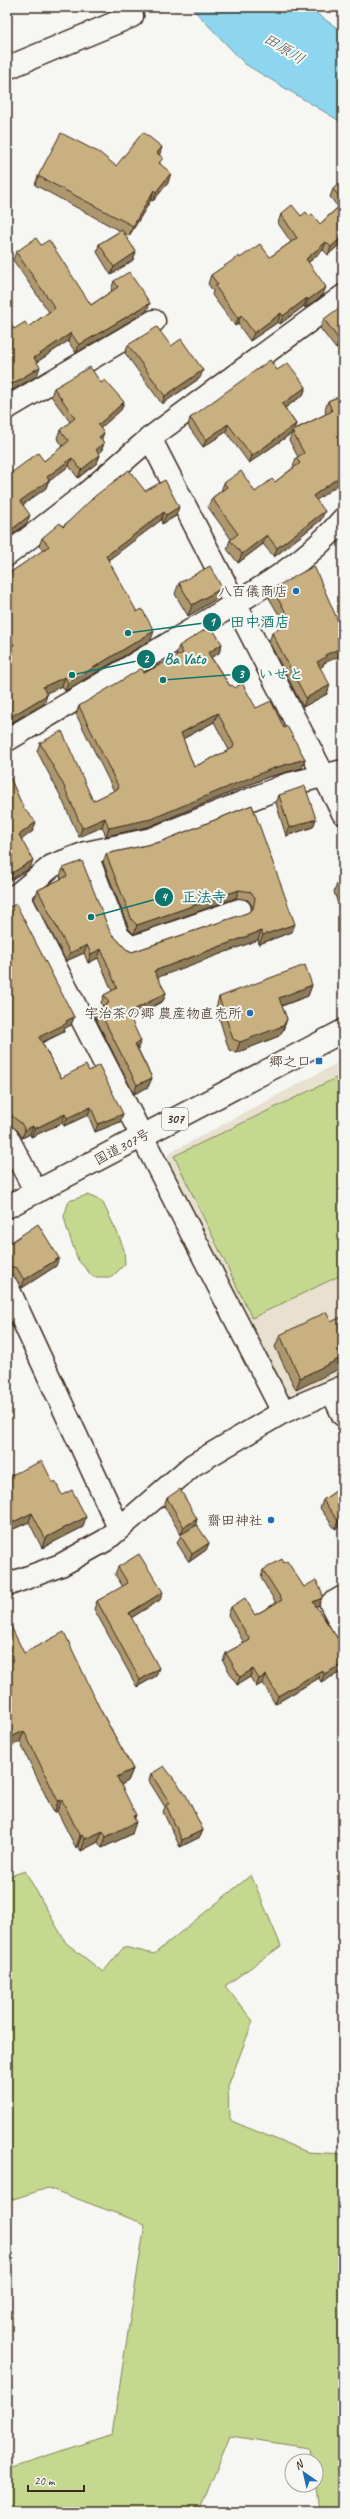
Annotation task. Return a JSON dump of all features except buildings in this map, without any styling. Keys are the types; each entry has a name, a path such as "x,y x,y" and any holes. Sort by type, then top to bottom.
{"main road":[{"path":"7,68 132,16"},
{"path":"7,555 88,492 150,438 343,296"},
{"path":"7,408 154,321"},
{"path":"150,438 322,775 343,813"},
{"path":"7,740 235,604 298,562 329,536 343,519"},
{"path":"283,1412 142,1136 13,897 52,866 86,853 152,839 286,785 343,771"},
{"path":"86,853 118,936 131,948 240,910"},
{"name":"国道307号","path":"7,1207 343,1031"},
{"path":"7,1137 36,1192"},
{"path":"7,1286 119,1528"},
{"path":"7,1585 61,1565 106,1540 193,1466 283,1412 337,1389 343,1416"},
{"path":"343,1597 331,1604 343,1626"}],"shaded area":[{"path":"343,1060 343,1379 285,1399 167,1161 168,1154"}],"green space":[{"path":"336,1078 343,1093 343,1274 252,1318 174,1156"},
{"path":"87,1195 102,1201 124,1250 125,1264 112,1277 93,1277 78,1260 67,1229 64,1216 69,1201"},
{"path":"25,1871 66,1943 103,1972 124,1947 154,1954 251,1875 281,1946 225,1986 253,2021 228,2086 229,2120 307,2152 343,2154 343,2512 319,2512 317,2493 324,2493 324,2453 310,2453 309,2448 230,2436 199,2512 7,2512 7,2469 112,2434 145,2224 48,2188 7,2201 7,1877"}],"water":[{"name":"田原川","path":"191,7 307,7 343,32 343,123 245,64"}],"place":[{"name":"八百儀商店","path":"296,591"},
{"name":"田中酒店","path":"128,633"},
{"name":"Ba Vato","path":"72,675"},
{"name":"いせと","path":"163,680"},
{"name":"正法寺","path":"91,917"},
{"name":"宇治茶の郷 農産物直売所","path":"250,1013"},
{"name":"郷之口","path":"319,1061"},
{"name":"齋田神社","path":"271,1520"}]}
